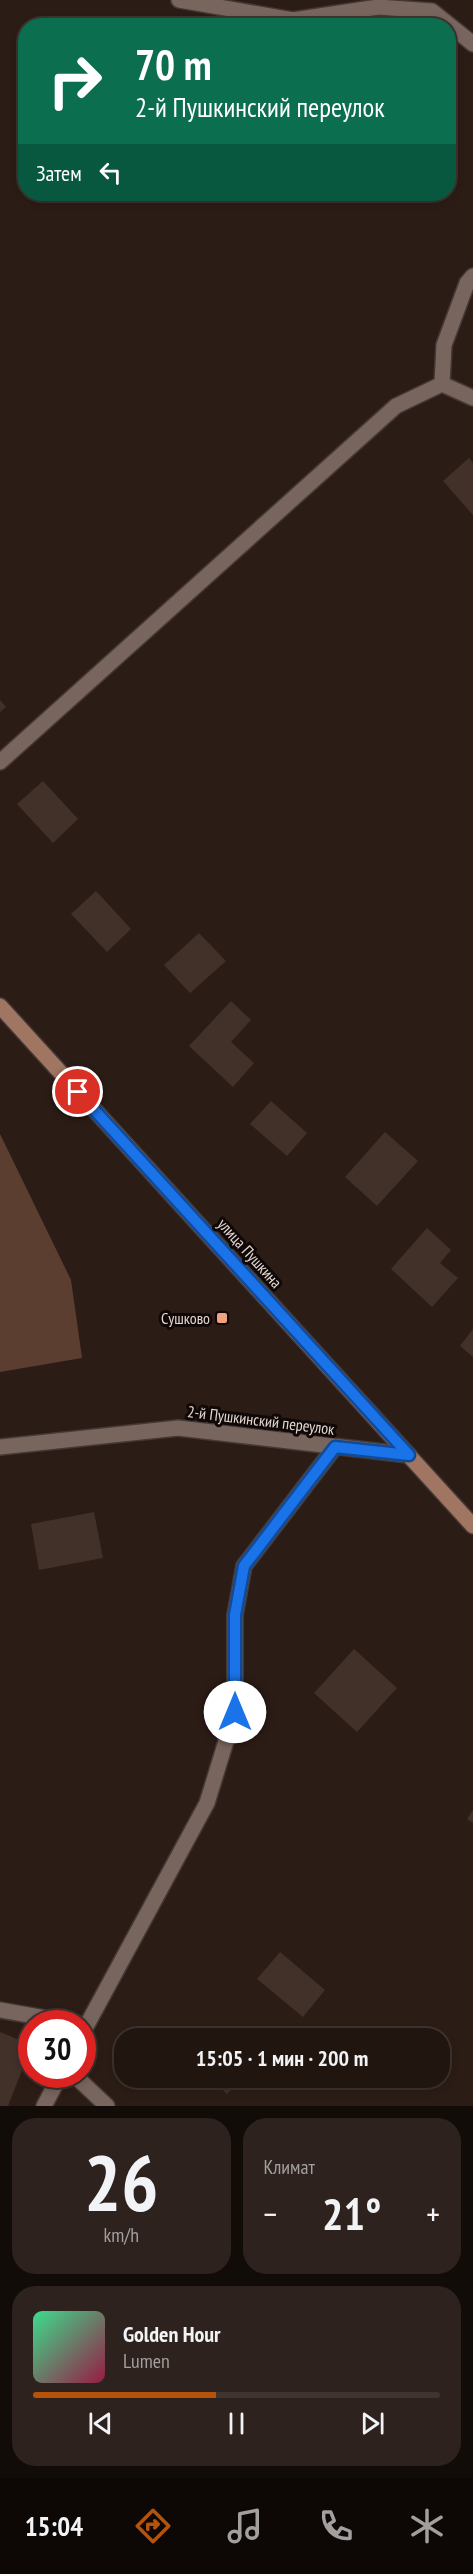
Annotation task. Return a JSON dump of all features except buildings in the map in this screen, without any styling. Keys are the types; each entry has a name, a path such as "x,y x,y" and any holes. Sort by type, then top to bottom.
{"main road":[{"name":"улица Пушкина","path":"0,1006 473,1526"}],"street":[{"path":"179,0 282,18"},
{"path":"306,18 378,7 432,11 441,18"},
{"path":"456,30 473,44"},
{"path":"442,384 444,345 467,284 473,276"},
{"path":"0,762 396,406 442,384 473,398"},
{"name":"2-й Пушкинский переулок","path":"0,1447 178,1428 409,1455"},
{"path":"92,2010 207,1803 235,1712 235,1615 244,1566 335,1447"},
{"path":"0,2010 18,2013"},
{"path":"44,2106 54,2088"},
{"path":"88,2088 107,2106"}],"shaded area":[{"path":"0,1134 71,1280 82,1358 0,1372"}],"place":[{"name":"Сушково","path":"222,1318"}],"route":[{"path":"78,1092 409,1455 335,1447 244,1566 235,1615 235,1712"}]}
